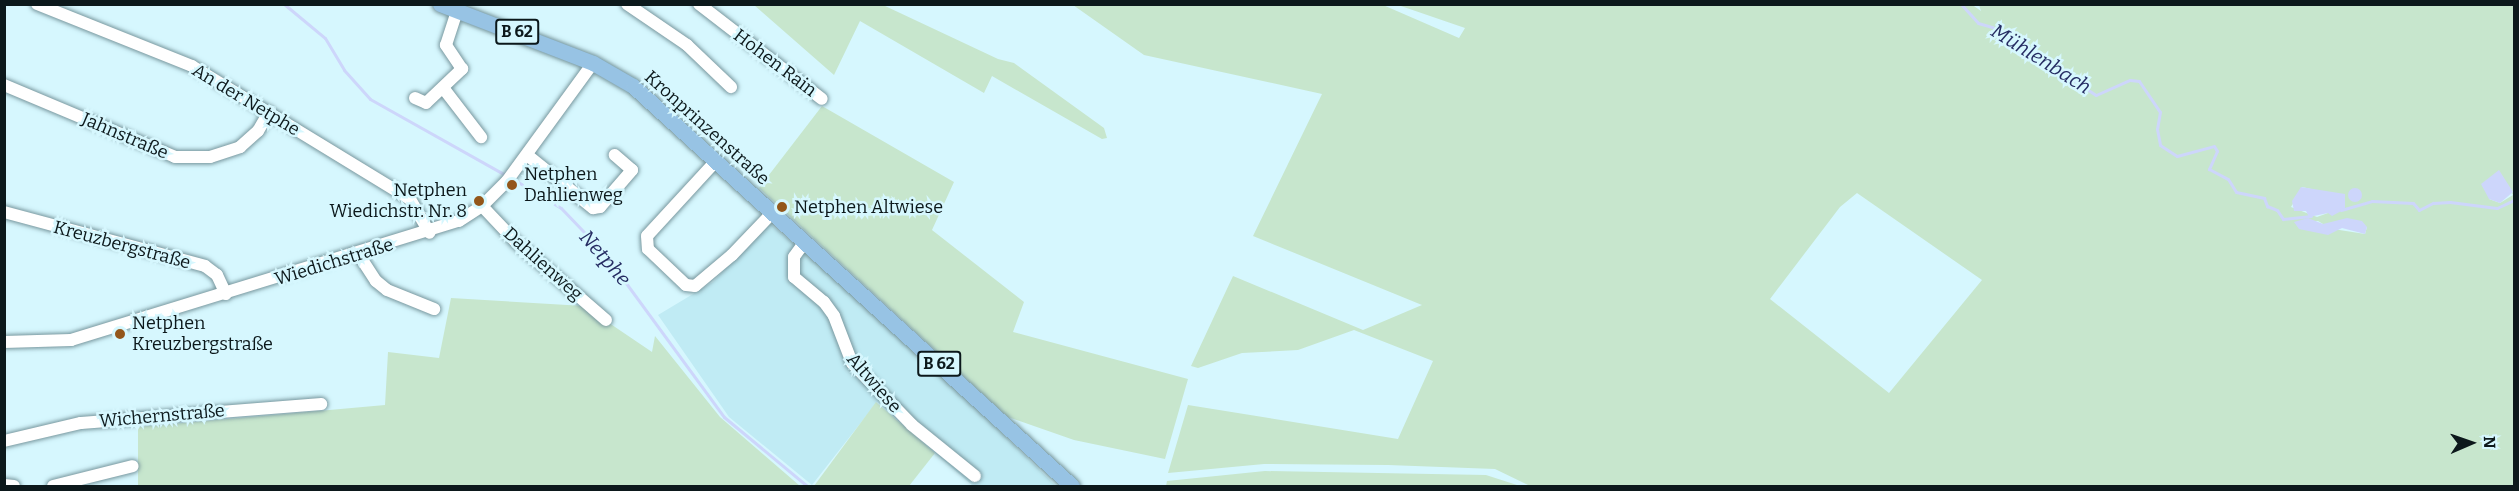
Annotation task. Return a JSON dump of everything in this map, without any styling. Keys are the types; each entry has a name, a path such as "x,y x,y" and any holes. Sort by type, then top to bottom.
{"main road":[{"name":"Kronprinzenstraße","path":"440,4 593,63 633,86 773,212 804,243"},
{"name":"B 62","path":"804,243 1072,486"}],"street":[{"name":"An der Netphe","path":"37,4 192,66 410,199 430,233"},
{"path":"627,4 687,45 731,87"},
{"name":"Hohen Rain","path":"699,4 822,99"},
{"path":"415,98 426,103 444,89 462,69 446,45 457,11"},
{"name":"Wiedichstraße","path":"4,342 71,340 430,233 482,206 507,181 593,63"},
{"name":"Jahnstraße","path":"4,85 175,157 210,157 240,147 258,131 269,112"},
{"path":"444,89 481,137"},
{"path":"527,155 593,208 600,207 632,170 615,155"},
{"path":"715,162 647,236 648,249 686,285 695,286 773,212"},
{"name":"Dahlienweg","path":"482,206 516,242 606,320"},
{"name":"Kreuzbergstraße","path":"4,212 205,266 218,275 226,294"},
{"name":"Altwiese","path":"804,243 794,257 794,278 824,302 834,316 852,363 912,425 975,476"},
{"path":"359,255 376,281 387,290 434,309"},
{"name":"Wichernstraße","path":"4,441 81,423 321,404"},
{"path":"53,486 133,466"},
{"path":"4,485 14,486"}],"shaded area":[{"path":"2499,170 2513,192 2500,203 2489,199 2481,184"},
{"path":"2301,187 2345,194 2345,209 2332,216 2328,213 2309,217 2306,211 2294,211 2292,201"},
{"path":"2352,188 2358,188 2362,195 2358,202 2352,202 2348,198 2348,192"},
{"path":"2308,218 2323,224 2347,218 2362,221 2367,227 2365,234 2342,228 2328,235 2299,229 2294,222"},
{"path":"769,223 904,338 1056,486 973,486 877,402 812,485 729,417 658,315 713,282"}],"green space":[{"path":"1971,4 1981,11 1979,5 2514,5 2514,486 1530,486 1495,469 1388,465 1264,464 1168,473 1188,405 1398,439 1433,361 1354,330 1298,350 1242,353 1198,368 1191,366 1233,276 1363,330 1422,305 1253,236 1322,94 1144,55 1073,5 1383,5 1459,38 1465,28 1398,5","holes":["2506,186 2513,195 2500,203 2489,199","2302,187 2311,189 2328,213 2317,217 2291,207","1857,193 1982,280 1889,393 1770,299 1840,207","2318,221 2323,224 2367,227 2365,234 2295,223"]},
{"path":"754,5 883,5 998,59 1014,63 1104,128 1107,138 1102,139 992,76 984,93 860,21 834,75"},
{"path":"822,106 954,182 932,230 1024,302 1013,332 1188,379 1165,459 1074,440 1008,417 759,188"},
{"path":"451,298 584,306 652,352 655,336 720,417 800,486 138,486 138,427 385,405 388,352 439,358"},
{"path":"876,402 935,453 909,486 814,486"},
{"path":"1265,471 1486,475 1520,486 1166,486 1167,481"}],"waterway":[{"name":"Netphe","path":"284,4 325,38 344,70 370,99 507,176"},
{"name":"Mühlenbach","path":"1961,4 1978,23 1992,27 2096,95 2130,80 2139,81 2160,112 2157,129 2160,145 2177,156 2214,146 2217,151 2209,169 2228,179 2236,192 2264,198 2267,206 2277,210 2283,219 2311,216"},
{"name":"Netphe","path":"513,179 561,208 604,253 724,417 807,486"},
{"name":"Mühlenbach","path":"2341,210 2372,201 2413,203 2419,210 2433,203 2450,202 2497,208 2514,200"}],"place":[{"name":"Netphen Dahlienweg","path":"512,185"},
{"name":"Netphen Wiedichstr. Nr. 8","path":"479,201"},
{"name":"Netphen Altwiese","path":"782,207"},
{"name":"Netphen Kreuzbergstraße","path":"120,334"}]}
